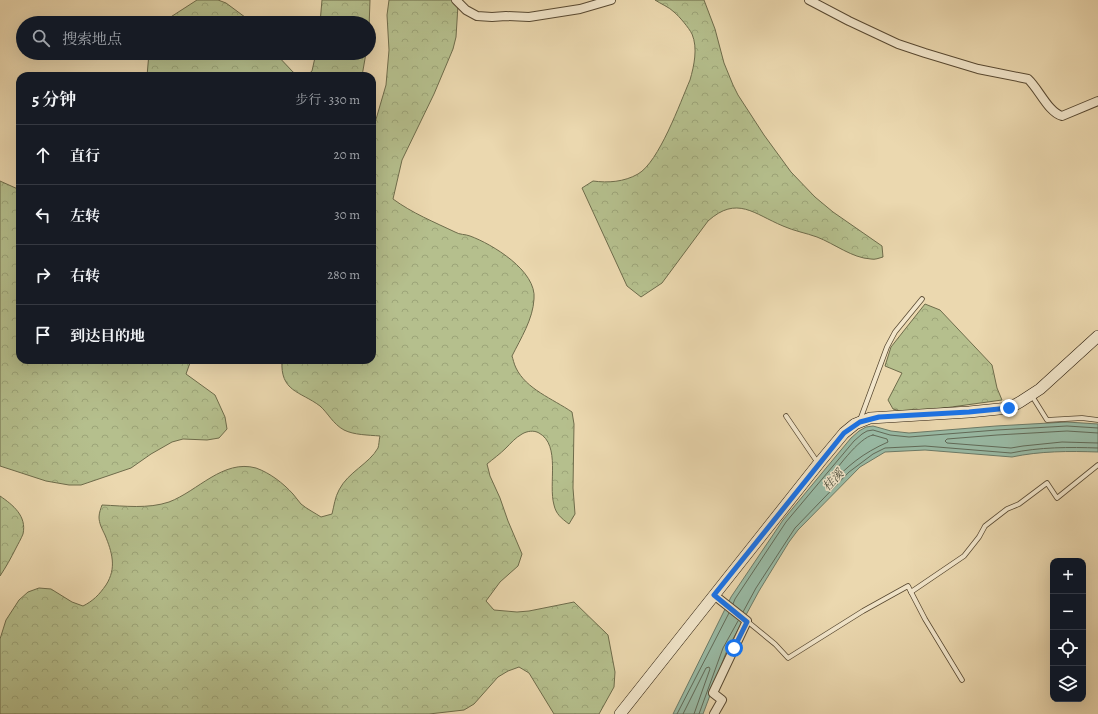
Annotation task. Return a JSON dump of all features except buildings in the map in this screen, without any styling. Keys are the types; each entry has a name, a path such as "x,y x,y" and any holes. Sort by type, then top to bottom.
{"street":[{"path":"456,0 466,10 477,16 492,17 529,17 580,9 611,0"},
{"path":"809,0 898,44 978,69 1028,79 1034,84 1053,112 1062,116 1098,101"},
{"path":"620,714 717,598 819,463 844,433 860,422 879,417 969,412 1009,408 1032,396 1098,336"},
{"path":"714,714 722,700 713,693 747,622 717,598"}],"lane":[{"path":"860,422 887,347 895,332 922,299"},
{"path":"1032,396 1047,420 1082,418 1098,420"},
{"path":"786,416 819,463"},
{"path":"911,592 964,556 979,537 985,526 1007,508 1020,504 1047,483 1057,498 1098,466"},
{"path":"747,622 775,644 788,658 863,611 908,586 925,619 962,680"}],"green space":[{"path":"197,0 218,0 226,3 244,16 172,16"},
{"path":"322,0 370,0 369,16 321,16"},
{"path":"389,0 454,0 458,5 456,37 453,49 434,94 402,160 393,199 431,221 457,233 470,236 490,245 521,269 528,278 533,289 534,299 529,321 512,356 516,368 520,375 533,388 572,412 574,424 573,488 575,514 569,524 559,516 555,508 552,487 552,456 550,446 546,439 539,433 530,431 522,434 487,464 490,476 522,554 518,566 500,582 486,601 494,610 517,612 574,602 608,635 615,672 614,687 599,714 554,714 529,673 519,667 498,677 474,704 464,710 429,714 0,714 0,639 6,620 19,600 28,592 39,588 51,589 72,602 83,606 98,595 109,579 112,560 110,548 99,517 102,505 153,506 169,502 222,472 244,466 261,470 281,482 301,504 321,517 332,514 336,496 343,484 374,454 378,448 380,436 357,434 344,430 337,425 320,406 288,385 284,379 282,364 376,364 376,119 386,85 389,50 387,15"},
{"path":"655,0 704,0 715,29 724,63 733,85 764,135 791,172 815,197 833,212 882,246 883,257 872,259 857,256 817,237 787,228 746,209 728,209 718,213 708,221 662,283 641,297 627,286 582,188 593,181 610,182 627,179 638,174 646,167 661,145 675,117 690,80 695,51 692,34 676,14"},
{"path":"148,60 282,60 293,72 147,72"},
{"path":"314,60 365,60 363,72 311,72"},
{"path":"0,181 16,188 16,364 190,364 186,374 215,395 225,417 227,429 219,438 207,440 183,439 172,442 131,468 81,485 69,485 46,481 0,466"},
{"path":"925,304 940,310 992,365 997,388 1002,400 908,413 893,409 888,400 902,373 885,366 891,347"},
{"path":"0,496 10,503 21,516 24,528 21,538 0,576"}],"water":[{"name":"桂溪","path":"1067,422 1098,424 1098,452 1055,452 1012,457 925,450 885,452 860,467 798,530 789,542 759,591 727,650 703,714 673,714 731,597 783,520 851,438 859,431 866,427 873,426 891,431 909,433"}],"route":[{"path":"734,648 747,622 714,595 778,513 839,438 849,428 870,418 1009,408"}]}
